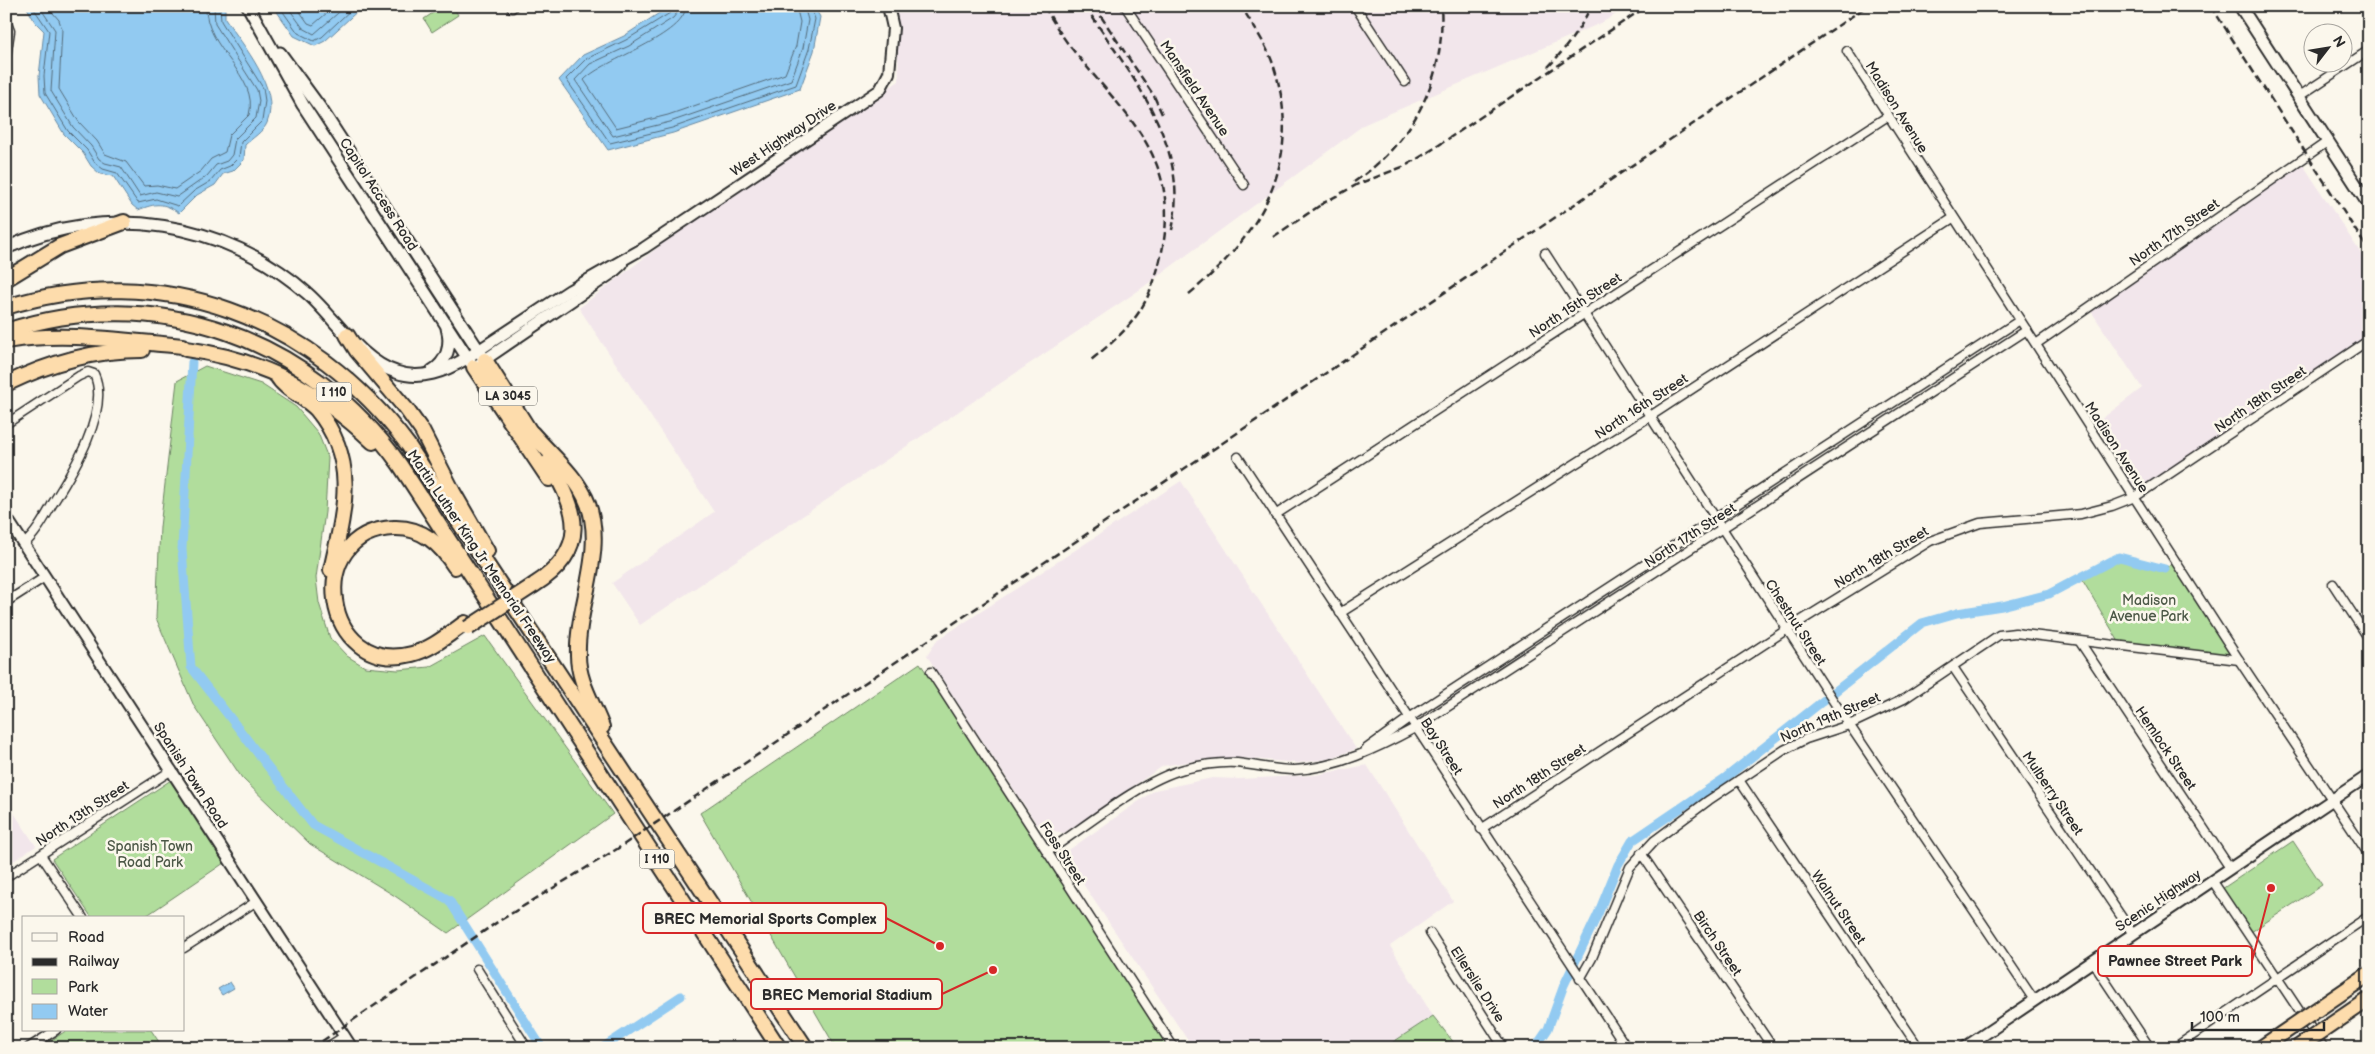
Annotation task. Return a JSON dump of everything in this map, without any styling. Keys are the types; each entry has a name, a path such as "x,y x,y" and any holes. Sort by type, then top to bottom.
{"highway":[{"path":"6,279 66,243 124,222"},
{"name":"Martin Luther King Jr Memorial Freeway","path":"6,307 50,296 88,291 116,290 158,293 224,308 265,324 305,347 355,384 396,429 527,624 806,1048"},
{"name":"Martin Luther King Jr Memorial Freeway","path":"6,331 52,319 115,313 182,319 224,331 277,353 316,377 363,419 400,465 778,1047"},
{"path":"6,341 56,335 182,346 186,349"},
{"path":"347,335 357,351 407,410 422,431 453,492 527,624"},
{"path":"6,384 46,367 84,356 126,350 186,349 242,361 299,384 328,404 400,465"},
{"name":"LA 3045","path":"476,359 532,433"},
{"path":"476,359 557,491 564,508 567,527 561,550 548,568 533,582"},
{"path":"277,376 280,381 318,411 329,428 341,455 346,496 327,593 331,616 343,637 351,645 368,655 386,660 403,661 425,655 466,625"},
{"path":"532,433 568,496 574,520 570,543 564,557 550,574 533,582 466,625 416,653 390,655 370,650 350,635 342,624 335,608 334,584 341,560 359,540 380,530 408,529 429,538 448,555 479,603 535,674"},
{"path":"532,433 579,487 591,512 592,554 578,645 578,663 587,693 617,762"},
{"path":"2262,1048 2369,974"},
{"path":"2297,1048 2369,1000"}],"main road":[{"name":"Capitol Access Road","path":"248,6 307,111 445,322 476,359"},
{"path":"2240,6 2327,142 2367,198"},
{"name":"Capitol Access Road","path":"265,34 316,102 476,359"},
{"path":"7,248 67,228 124,222 159,225 189,231 245,252 277,271 307,293 347,335 372,358 389,369 412,376 426,375 476,359"},
{"path":"426,375 440,366 448,352 449,340 445,322"}],"street":[{"name":"West Highway Drive","path":"476,359 612,273 628,258 880,90 889,73 893,28 888,6"},
{"name":"Mansfield Avenue","path":"1125,6 1244,185"},
{"path":"1355,6 1405,82"},
{"path":"6,20 10,31 6,57"},
{"path":"2298,97 2369,50"},
{"name":"Madison Avenue","path":"1847,51 2239,660 2369,855"},
{"name":"North 15th Street","path":"1275,515 1888,116"},
{"name":"North 17th Street","path":"2036,344 2327,142"},
{"name":"North 16th Street","path":"1340,613 1649,416 1953,218"},
{"name":"Chestnut Street","path":"1545,253 1786,630 2034,1000"},
{"name":"North 17th Street","path":"1362,752 1409,718 1521,644 2020,320"},
{"name":"North 17th Street","path":"1047,852 1141,788 1177,771 1206,765 1230,763 1301,769 1344,760 1382,745 1415,728 2027,330"},
{"name":"North 18th Street","path":"1481,829 1786,630 1922,545 1947,533 1968,526 1995,521 2081,514 2112,506 2135,497 2369,340"},
{"path":"6,424 78,376 88,372 92,373 95,377 97,392 94,419 88,440 48,511 31,537 24,544"},
{"path":"1820,449 1827,461"},
{"name":"Bay Street","path":"1238,457 1626,1048"},
{"name":"Spanish Town Road","path":"6,518 352,1048"},
{"path":"6,602 45,577"},
{"path":"2333,584 2367,634"},
{"name":"North 19th Street","path":"1578,976 1592,958 1630,867 1641,853 1709,800 1790,746 1849,725 1904,699 1953,667 1995,636 2006,632 2239,660"},
{"name":"Hemlock Street","path":"2080,642 2230,868"},
{"path":"1521,644 1528,655"},
{"name":"Mulberry Street","path":"1953,667 2133,934"},
{"name":"Foss Street","path":"930,672 1174,1048"},
{"name":"North 13th Street","path":"6,877 172,770"},
{"name":"Scenic Highway","path":"1970,1046 2034,1000 2369,775"},
{"name":"Walnut Street","path":"1739,780 1919,1048"},
{"name":"Birch Street","path":"1641,853 1773,1048"},
{"path":"41,855 82,916"},
{"path":"2212,880 2324,1048"},
{"path":"185,947 257,901"},
{"path":"2174,1048 2369,916"},
{"name":"Ellerslie Drive","path":"1430,933 1504,1048"},
{"path":"2092,961 2150,1048"},
{"path":"477,969 527,1048"},
{"path":"28,1048 53,1032"},
{"path":"326,1048 345,1036"}],"shaded area":[{"path":"896,6 1630,6 1601,23 1365,124 1135,293 640,625 612,583 714,512 579,308 670,238 899,81"},
{"path":"2300,160 2369,266 2369,335 2137,491 2095,424 2142,388 2091,311"},
{"path":"1181,481 1356,749 1328,759 1298,763 1242,758 1205,759 1163,766 1064,833 1044,829 1038,826 927,656 936,641"},
{"path":"1367,765 1453,901 1390,946 1433,1016 1384,1048 1193,1048 1063,854 1155,790 1212,778 1240,779 1315,775"},
{"path":"6,801 36,846 6,866"}],"green space":[{"path":"443,6 453,6 458,15 432,32 424,19"},
{"path":"205,366 261,384 296,407 318,433 328,458 325,512 316,578 319,603 330,638 347,656 365,667 398,670 429,667 485,636 613,814 448,933 395,896 310,844 242,778 194,706 156,618 160,527 177,381"},
{"name":"Madison Avenue Park","path":"2119,557 2165,569 2176,561 2239,660 2122,647 2080,576"},
{"path":"920,663 1170,1048 836,1048 700,813"},
{"name":"Spanish Town Road Park","path":"171,780 224,863 146,916 91,916 52,859"},
{"path":"2293,841 2322,885 2248,934 2219,891"},
{"path":"1433,1016 1458,1048 1384,1048"},
{"path":"64,1032 152,1032 163,1048 40,1048"}],"water":[{"path":"26,6 227,6 225,8 225,18 250,54 265,82 270,110 267,123 245,145 244,160 233,171 223,174 215,185 197,195 179,213 164,205 150,206 138,210 132,205 113,176 100,174 91,166 83,153 64,134 40,94 39,76 44,31 35,22"},
{"path":"273,6 363,6 325,41 315,46 294,36"},
{"path":"670,6 814,6 820,17 814,51 800,89 673,133 608,150 559,80 583,55 624,36"},
{"path":"230,982 234,988 222,995 218,989"}],"waterway":[{"path":"192,362 182,549 191,667 313,825 449,900 542,1048"},
{"path":"1535,1048 1548,1029 1564,985 1598,914 1618,865 1632,841 1725,778 1922,623 1957,613 2002,606 2049,594 2119,557 2165,569"},
{"path":"602,1048 681,996"}],"railway":[{"path":"1044,6 1069,45 1113,97 1146,142 1157,166 1164,192 1166,222 1161,256 1151,290 1137,315 1128,326 1091,360"},
{"path":"1085,6 1138,85 1165,141 1173,171 1175,202 1171,234"},
{"path":"1094,6 1154,96 1162,114"},
{"path":"1189,294 1215,271 1237,247 1256,221 1270,194 1280,165 1284,134 1282,102 1274,67 1264,43 1241,6"},
{"path":"1354,182 1375,166 1393,148 1409,128 1422,106 1438,59 1441,33 1441,6"},
{"path":"1548,67 1572,38 1591,6"},
{"path":"1320,205 1358,184 1405,166 1427,153 1647,6"},
{"path":"312,1048 499,921 617,849 1230,438 1867,6"},
{"path":"2211,6 2369,251"},
{"path":"1273,237 1325,202"}],"place":[{"name":"Pawnee Street Park","path":"2271,888"},
{"name":"BREC Memorial Sports Complex","path":"940,946"},
{"name":"BREC Memorial Stadium","path":"993,970"}]}
